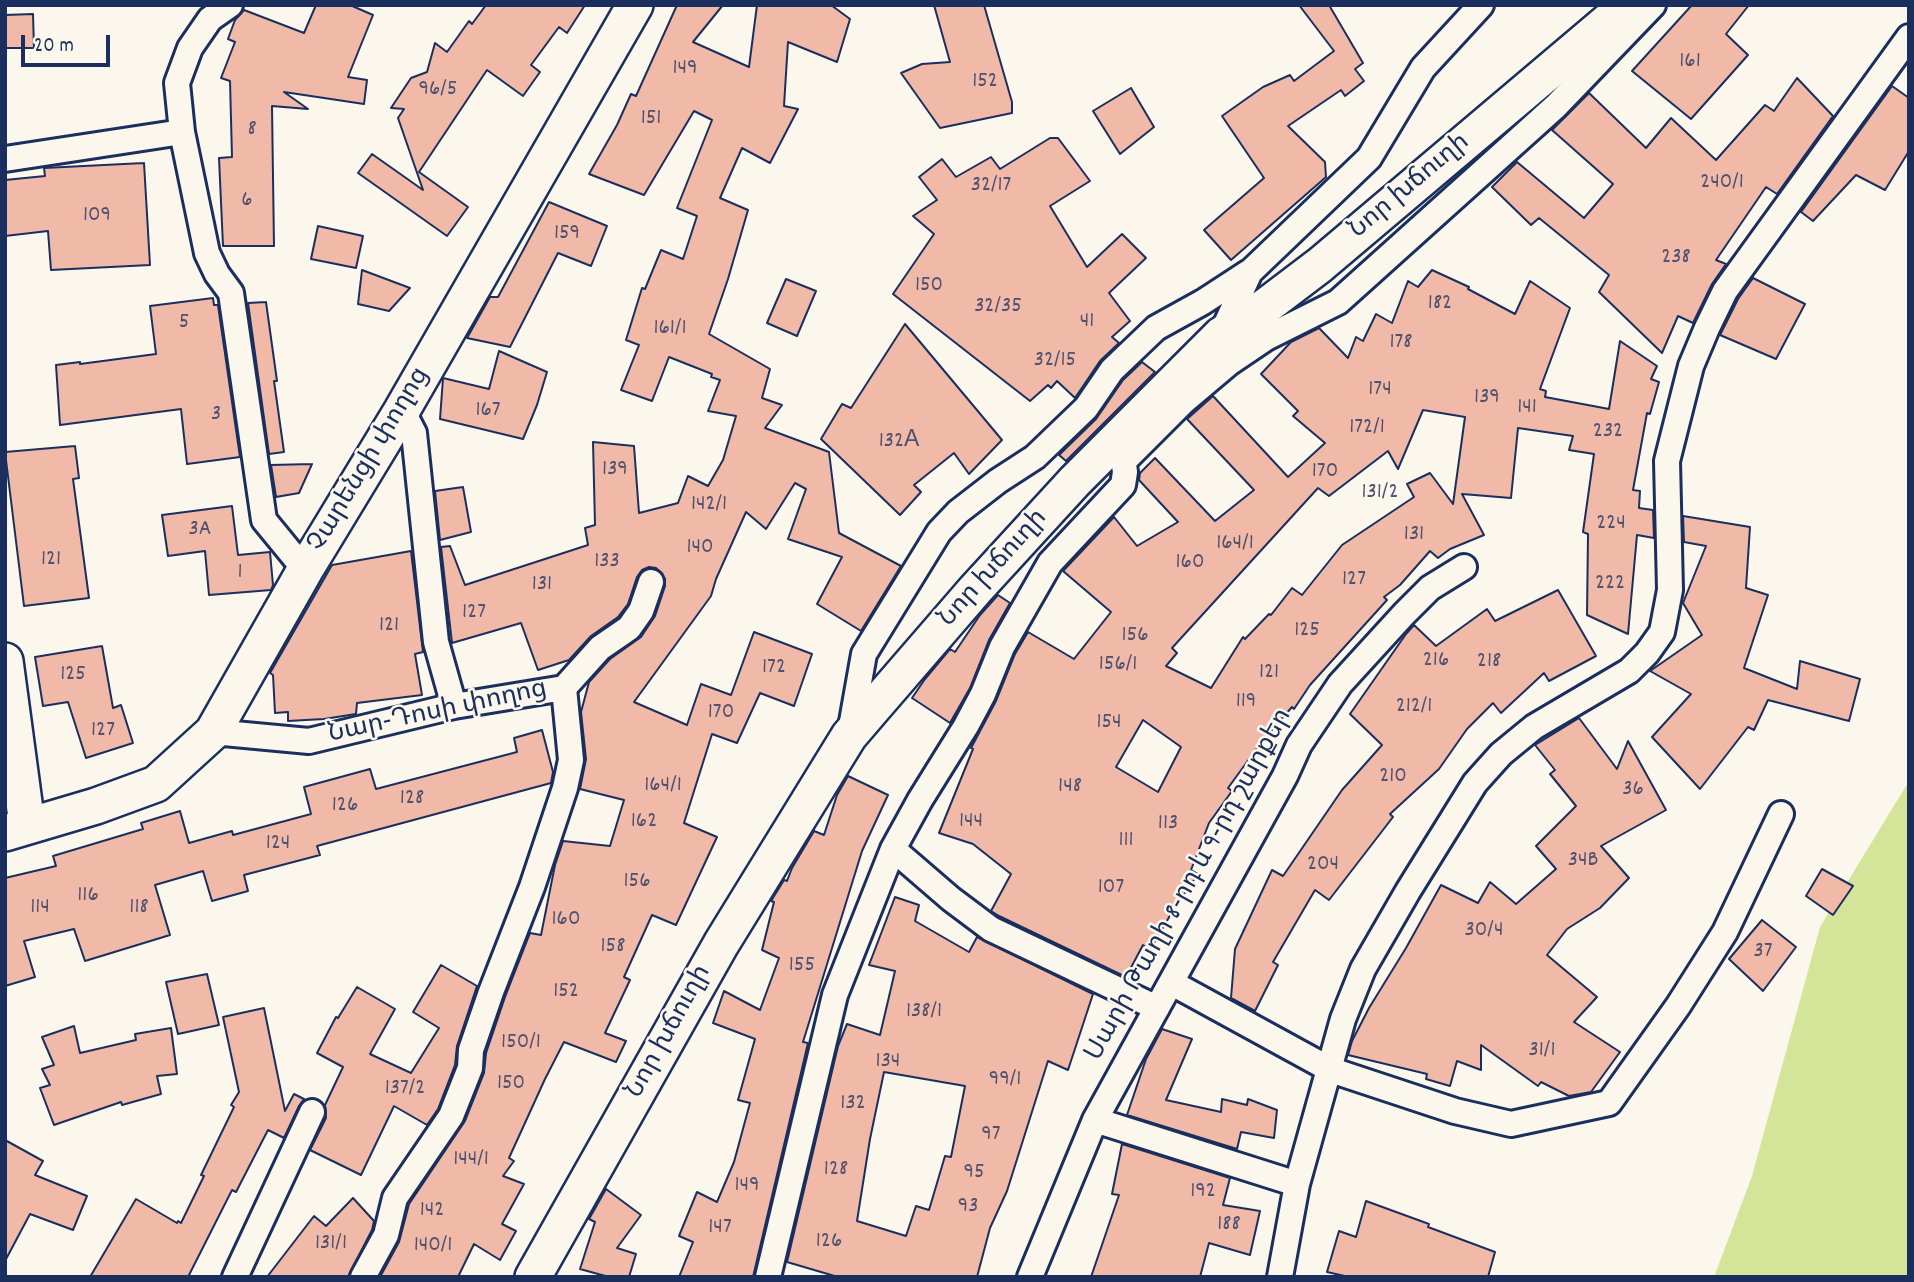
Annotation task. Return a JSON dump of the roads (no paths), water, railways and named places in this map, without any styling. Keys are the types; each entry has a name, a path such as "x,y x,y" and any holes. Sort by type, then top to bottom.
{"main road":[{"name":"Չարենցի փողոց","path":"16,829 96,806 156,784 214,732 305,570 402,410 635,5"},
{"name":"Նոր խճուղի","path":"533,1277 721,944 849,736 975,590 1074,481 1122,449 1221,335 1266,306 1320,265 1618,13 1623,5"},
{"path":"5,661 16,829"}],"street":[{"path":"230,5 211,19 190,48 177,83 182,132 207,253 217,274 231,293 264,520 305,570"},
{"path":"849,736 864,654 939,532 958,512 1035,457 1086,408 1112,370 1156,328 1250,272 1368,158 1423,68 1481,5"},
{"path":"768,1277 835,995 893,849 966,726 983,694 1002,647 1050,563 1123,485 1125,472 1122,449 1230,363 1266,338 1339,302 1556,106 1653,5"},
{"path":"1280,1277 1297,1184 1331,1070 1343,1019 1363,969 1475,783 1501,754 1534,727 1629,671 1647,653 1662,632 1670,590 1667,461 1696,353 1725,291 1909,37"},
{"path":"5,159 182,132"},
{"path":"1250,272 1221,335 1266,338"},
{"path":"402,410 414,433 436,642 454,706"},
{"name":"Սարի Թաղի 8-րդ և 9-րդ շարքեր","path":"1030,1277 1096,1120 1285,776 1299,745 1340,684 1430,588 1464,567"},
{"name":"Նար-Դոսի փողոց","path":"214,732 309,741 454,706 564,688 600,648 629,628 641,611 651,582"},
{"path":"363,1277 386,1235 396,1198 451,1116 470,1068 471,1050 491,992 532,887 565,788 570,760 564,688"},
{"path":"1172,984 1331,1070 1455,1111 1511,1124 1609,1103 1678,1006 1725,932 1781,814"},
{"path":"893,849 991,929 1157,1008"},
{"path":"235,1277 312,1112"},
{"path":"1096,1120 1297,1184"}]}
